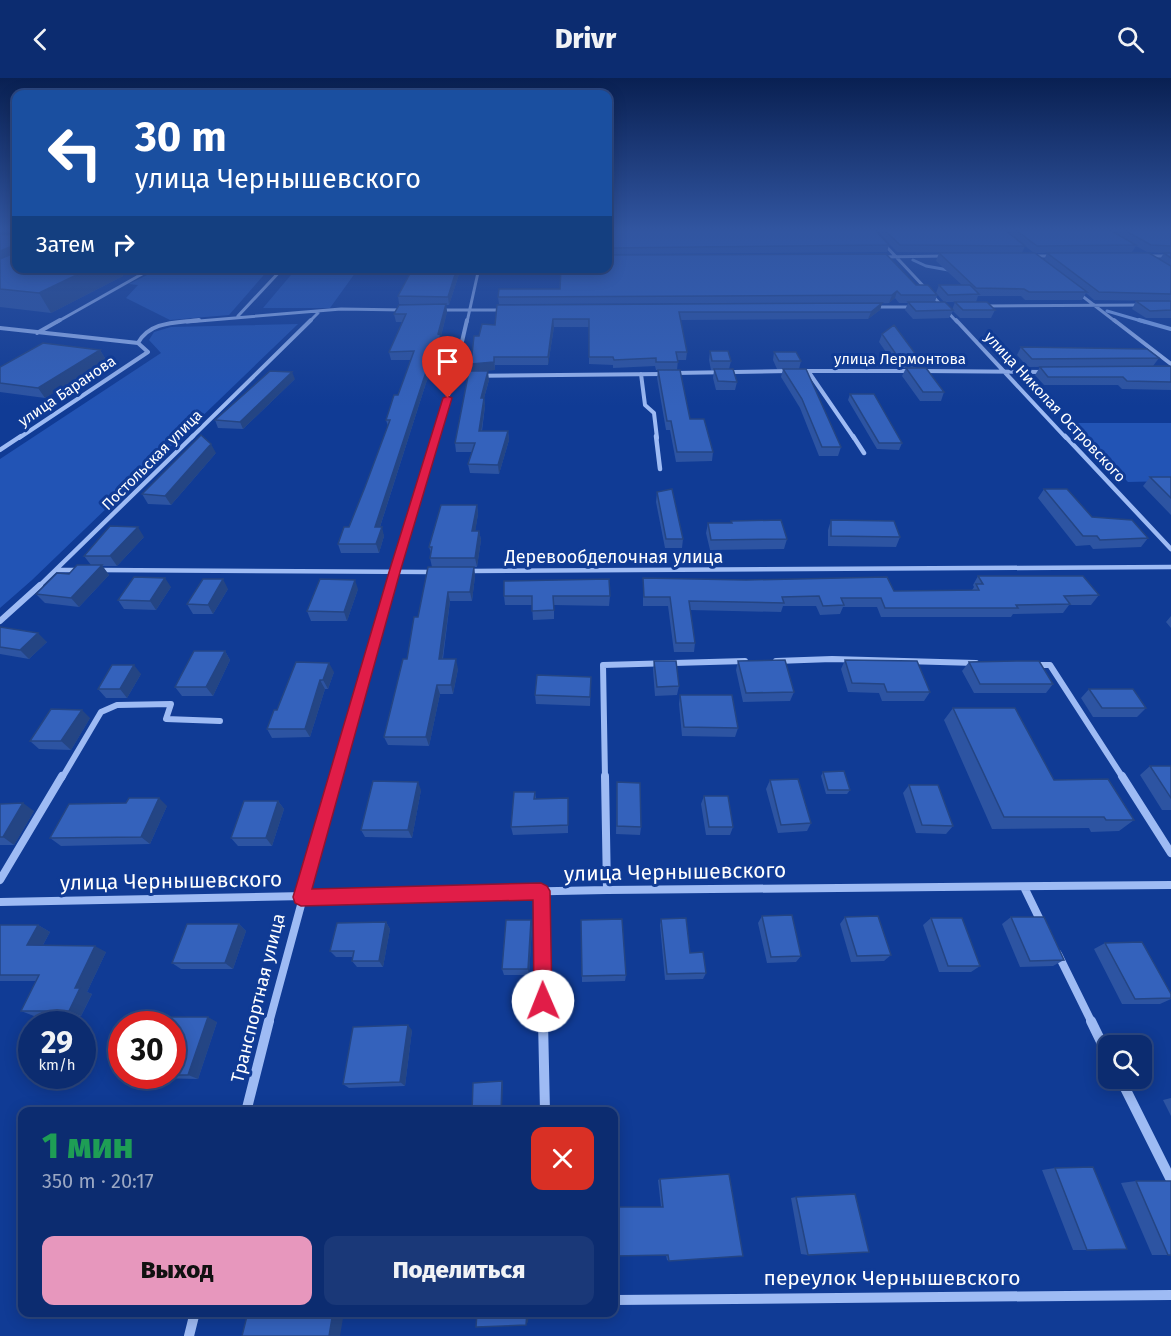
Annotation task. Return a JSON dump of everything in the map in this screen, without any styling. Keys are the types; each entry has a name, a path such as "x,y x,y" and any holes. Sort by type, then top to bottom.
{"street":[{"path":"37,333 116,289"},
{"path":"237,316 263,289"},
{"name":"Транспортная улица","path":"247,1107 301,897 394,572 454,376 474,289"},
{"name":"улица Николая Островского","path":"928,289 1171,549"},
{"path":"1077,291 1171,364"},
{"path":"980,306 1149,305"},
{"path":"933,306 945,306"},
{"path":"861,307 921,307"},
{"path":"0,328 138,343 144,332 159,325 237,316 341,309 410,310"},
{"path":"433,310 504,310"},
{"name":"Постольская улица","path":"0,621 57,570 319,312"},
{"name":"улица Баранова","path":"0,450 148,352 138,343"},
{"name":"улица Лермонтова","path":"808,371 864,453"},
{"name":"улица Лермонтова","path":"454,376 808,371 1053,372"},
{"path":"641,374 645,405 654,413 660,469"},
{"name":"Деревообделочная улица","path":"454,572 1171,567"},
{"path":"57,570 81,570"},
{"path":"92,570 442,572"},
{"path":"764,661 832,659 981,663"},
{"path":"607,890 603,665 752,661"},
{"path":"1027,664 1050,665 1171,853"},
{"path":"0,880 101,712 117,705 171,704 166,719 220,721"},
{"name":"улица Чернышевского","path":"0,902 607,890 1171,885"},
{"path":"1024,887 1045,929"},
{"path":"541,891 545,1107"},
{"path":"1056,950 1098,1036"},
{"path":"1126,1089 1171,1180"},
{"name":"переулок Чернышевского","path":"618,1300 1171,1295"},
{"path":"189,1336 194,1317"}],"shaded area":[{"path":"135,289 252,289 229,315 170,320 126,298"},
{"path":"279,289 344,289 330,308 263,308"},
{"path":"298,324 32,580 0,608 0,459 161,353 149,340 154,332 171,327"},
{"path":"1072,423 1171,423 1171,481 1128,482"}],"building":[{"path":"0,289 48,289 39,293"},
{"path":"402,289 451,289 448,297 398,296"},
{"path":"499,289 931,289 937,295 901,295 897,291 892,295 498,297"},
{"path":"942,289 974,289 979,294 948,295"},
{"path":"1010,289 1083,289 1087,292 1029,292 1024,289"},
{"path":"1095,289 1171,289 1171,294 1099,292"},
{"path":"1136,301 1171,301 1171,310 1150,311"},
{"path":"908,302 945,302 953,310 916,311"},
{"path":"955,302 987,302 995,310 963,310"},
{"path":"882,303 871,312 679,312 687,352 676,352 678,362 656,362 656,358 614,360 613,357 589,357 589,319 553,319 548,357 494,357 494,362 471,364 474,336 479,336 482,324 495,325 497,305"},
{"path":"446,304 438,334 441,335 425,375 375,527 382,527 376,544 338,544 344,527 349,527 365,487 390,420 386,420 394,395 398,395 414,351 389,352 406,314 394,314 399,305"},
{"path":"894,325 920,360 900,360 882,334"},
{"path":"43,343 100,350 38,388 0,383 0,367"},
{"path":"1021,347 1147,349 1159,358 1032,359"},
{"path":"710,351 728,351 731,361 712,361"},
{"path":"774,352 796,352 801,361 779,361"},
{"path":"1170,366 1171,382 1127,381 1123,377 1048,377 1040,367"},
{"path":"906,368 926,368 944,392 923,392"},
{"path":"714,369 733,369 737,382 718,381"},
{"path":"783,369 806,369 841,447 822,447 802,399"},
{"path":"658,370 680,370 690,419 704,419 713,452 677,452 671,421 667,421"},
{"path":"270,371 292,372 240,422 215,420"},
{"path":"469,371 488,371 481,398 484,398 479,431 508,431 498,465 468,464 475,443 455,443"},
{"path":"850,394 874,394 902,443 879,443"},
{"path":"201,435 211,444 165,496 142,494"},
{"path":"1150,477 1171,477 1171,498"},
{"path":"672,489 683,539 666,539 657,492"},
{"path":"1044,489 1067,489 1092,517 1132,520 1148,538 1100,540 1097,536 1083,536"},
{"path":"441,505 477,505 472,531 479,531 475,558 430,558 432,547 429,547"},
{"path":"781,520 787,539 711,540 708,523 732,523 731,521"},
{"path":"831,520 894,521 900,537 831,536"},
{"path":"110,526 138,527 110,556 84,556"},
{"path":"77,565 102,565 71,598 36,594 57,573 69,574"},
{"path":"428,567 474,567 470,592 448,592 439,659 456,659 451,685 437,685 426,737 384,737 403,659 407,659 414,617 418,617"},
{"path":"978,576 1083,576 1099,595 1064,596 1070,604 1016,605 1018,608 885,608 881,598 841,598 844,605 823,606 819,596 782,597 784,603 689,601 695,643 676,643 670,597 644,597 643,578 746,580 887,577 894,591 979,590 976,584 983,584"},
{"path":"134,577 165,578 150,601 118,600"},
{"path":"203,579 223,579 208,605 187,604"},
{"path":"320,579 355,580 344,612 307,611"},
{"path":"609,579 610,596 553,596 554,610 532,611 532,596 504,596 504,581"},
{"path":"0,627 38,633 20,650 0,647"},
{"path":"194,651 225,651 206,687 175,687"},
{"path":"785,660 794,692 746,693 738,661"},
{"path":"845,660 917,661 930,692 887,692 884,684 852,683"},
{"path":"654,661 676,661 679,686 657,687"},
{"path":"1039,661 1053,684 980,684 969,662"},
{"path":"296,662 329,663 323,680 320,680 305,729 267,729 274,710 277,710"},
{"path":"112,665 134,665 120,689 98,689"},
{"path":"537,675 591,677 590,697 535,695"},
{"path":"1089,689 1133,689 1146,708 1102,708"},
{"path":"680,695 732,695 738,728 684,727"},
{"path":"953,708 1015,708 1054,780 1108,779 1134,820 1106,820 1104,817 1004,817"},
{"path":"51,709 82,710 61,741 30,741"},
{"path":"1150,766 1171,766 1171,798"},
{"path":"844,771 850,790 828,790 823,772"},
{"path":"798,779 811,823 781,825 770,780"},
{"path":"373,781 418,782 408,830 361,830"},
{"path":"617,782 640,783 641,827 617,826"},
{"path":"909,785 938,785 953,826 922,825"},
{"path":"514,792 535,792 534,799 568,798 568,825 511,827"},
{"path":"704,796 728,796 733,827 709,827"},
{"path":"129,798 159,798 141,837 50,838 69,804 126,803"},
{"path":"244,801 278,801 266,838 231,838"},
{"path":"23,803 3,837 0,837 0,804"},
{"path":"792,915 801,956 771,957 762,916"},
{"path":"878,916 891,955 857,956 845,917"},
{"path":"1011,917 1044,917 1064,960 1030,961"},
{"path":"686,918 690,953 703,952 706,973 667,974 661,919"},
{"path":"931,918 962,918 980,966 948,966"},
{"path":"622,919 626,975 582,976 581,920"},
{"path":"506,920 531,920 528,969 502,969"},
{"path":"386,922 379,961 352,961 354,951 330,951 337,923"},
{"path":"187,924 239,924 225,963 172,963"},
{"path":"0,925 38,925 27,945 95,946 75,988 80,988 69,1011 21,1011 39,975 0,975"},
{"path":"1142,942 1171,994 1171,998 1135,999 1105,943"},
{"path":"186,1017 208,1017 188,1075 186,1075"},
{"path":"408,1025 400,1082 343,1084 353,1027"},
{"path":"502,1081 501,1107 472,1107 473,1083"},
{"path":"1093,1167 1127,1249 1087,1250 1055,1168"},
{"path":"729,1174 743,1256 669,1261 668,1255 618,1256 618,1207 663,1207 660,1179"},
{"path":"1136,1181 1171,1181 1171,1255 1168,1255"},
{"path":"855,1194 869,1252 808,1255 796,1197"},
{"path":"247,1317 332,1317 329,1336 242,1336"},
{"path":"477,1317 527,1317 526,1325 476,1327"}],"waterway":[{"path":"1107,311 1145,322"},
{"path":"1139,320 1171,329"}],"route":[{"path":"448,398 394,572 301,897 541,891 543,1001"}]}
